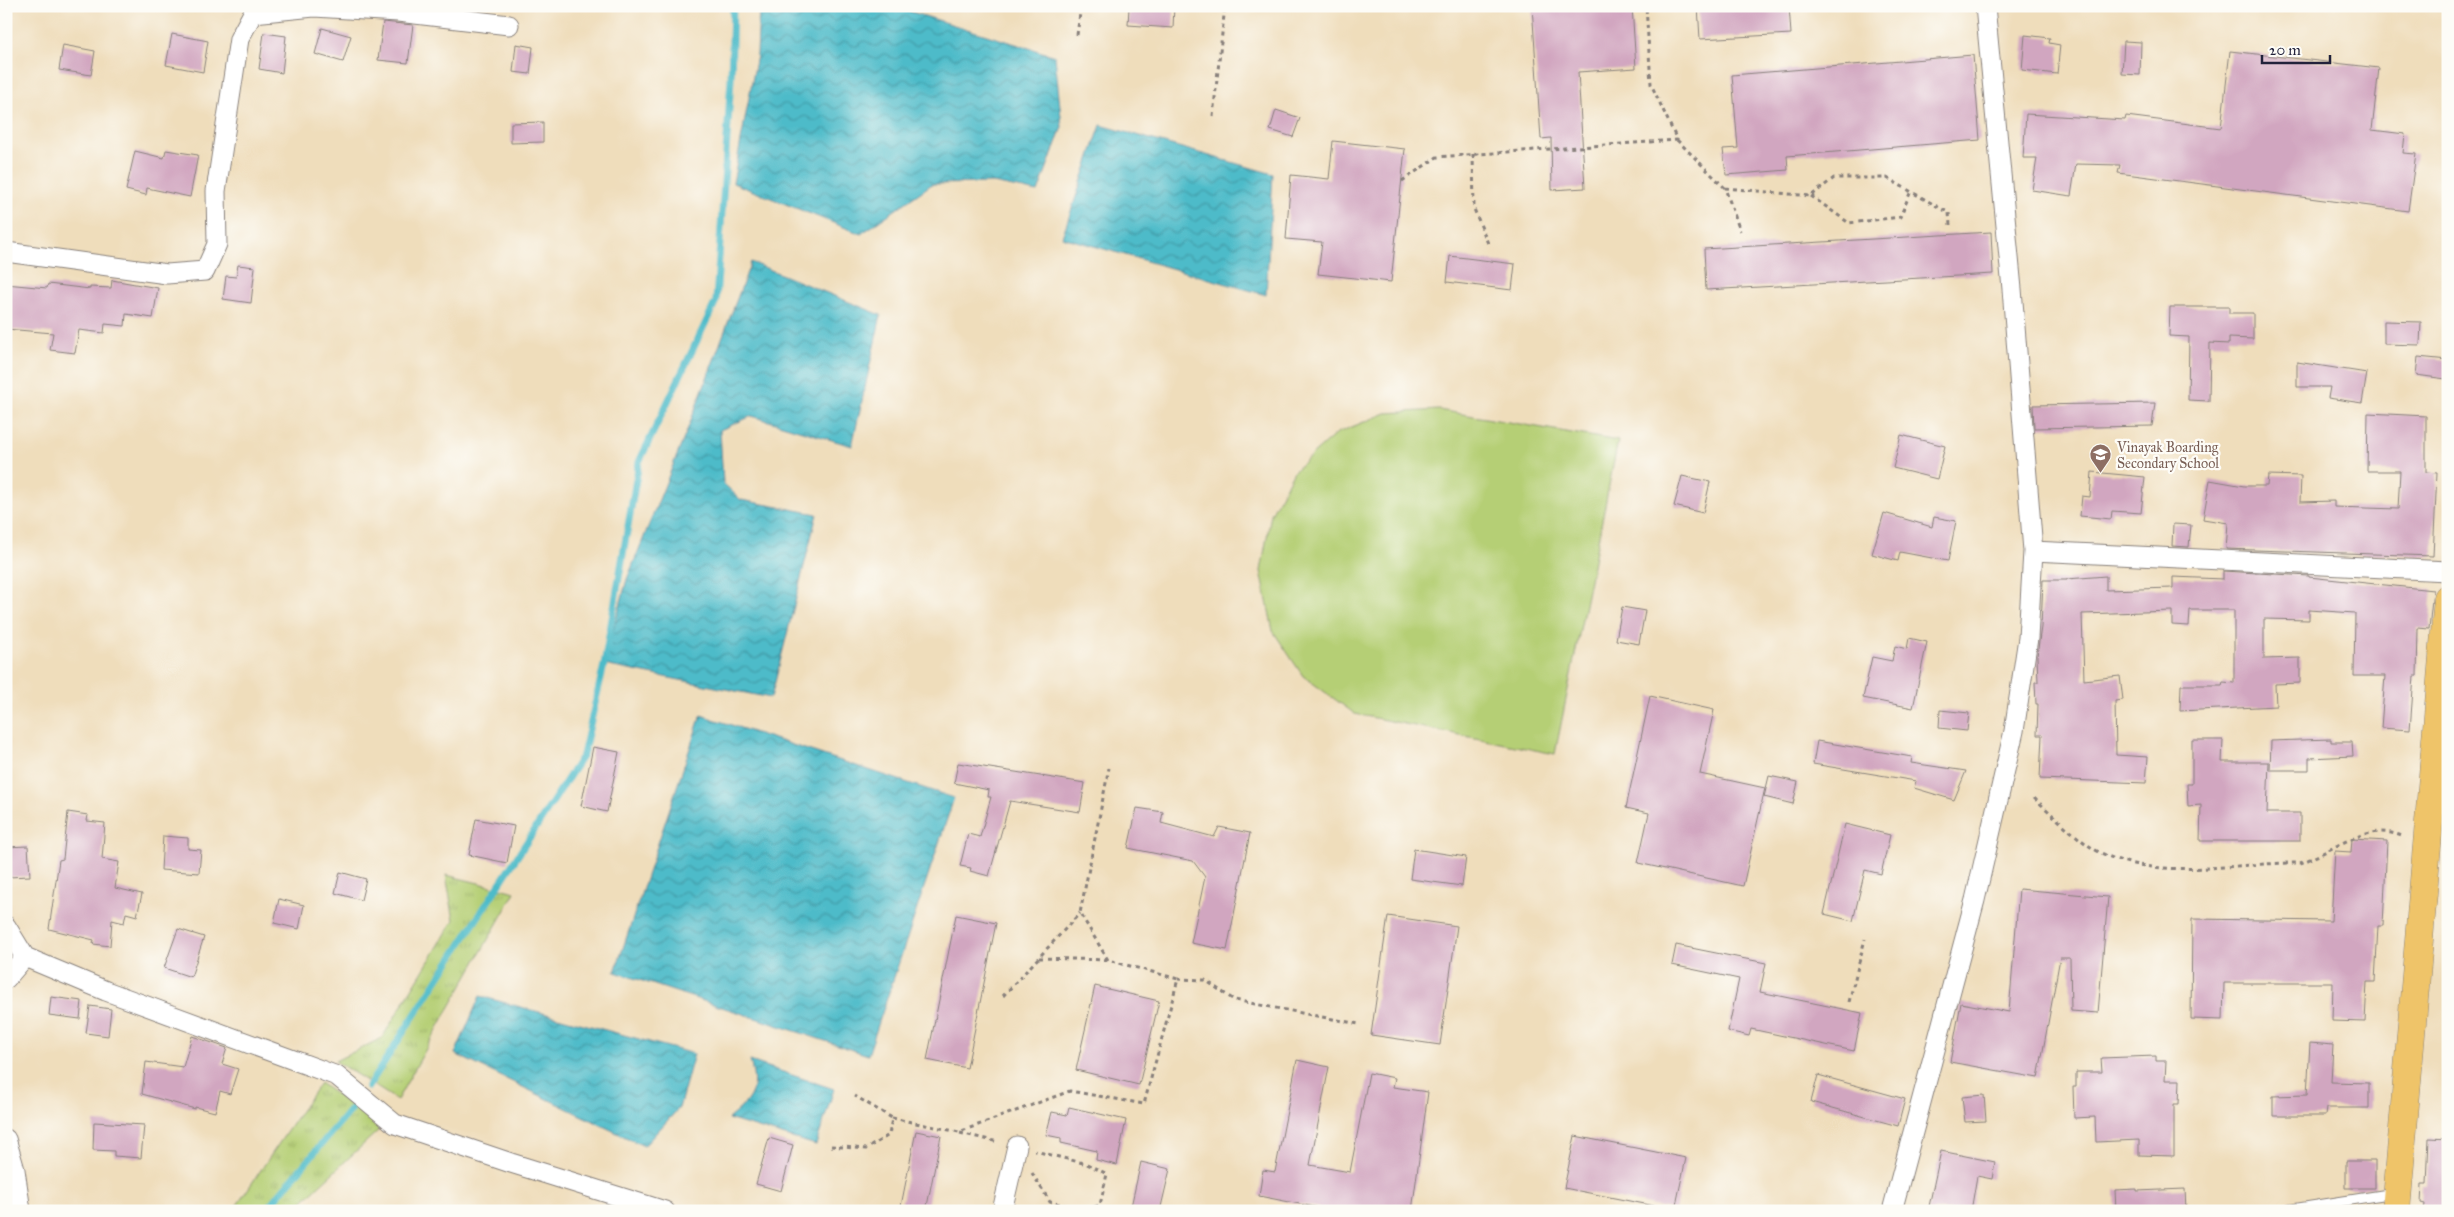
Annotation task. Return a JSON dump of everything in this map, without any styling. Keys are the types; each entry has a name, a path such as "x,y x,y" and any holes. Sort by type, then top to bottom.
{"main road":[{"path":"2396,1202 2427,848 2445,680 2448,598"}],"street":[{"path":"1892,1211 1975,900 2014,731 2028,638 2032,551 2012,289 1985,6"},
{"path":"6,252 167,274 205,271 217,244 216,190 239,39 253,14 267,9 342,8 398,12 509,25"},
{"path":"2032,551 2448,571"},
{"path":"6,926 25,957 106,991 337,1076 395,1124 511,1163 666,1211"},
{"path":"6,980 25,957"},
{"path":"6,1139 14,1170 21,1211"},
{"path":"1002,1211 1017,1146"}],"lane":[{"path":"2280,1211 2396,1202"}],"path":[{"path":"1077,35 1081,6"},
{"path":"1213,116 1226,6"},
{"path":"1646,6 1651,84 1677,140 1725,188 1740,231"},
{"path":"1402,181 1437,157 1677,140"},
{"path":"1473,154 1474,209 1489,246"},
{"path":"1811,196 1834,178 1887,178 1949,213 1950,225"},
{"path":"1725,188 1811,196 1849,224 1900,217 1911,191"},
{"path":"1003,996 1080,913 1109,768"},
{"path":"2034,798 2098,851 2126,863 2161,868 2300,863 2319,857 2355,837 2370,832 2397,834 2427,848"},
{"path":"1080,913 1108,960"},
{"path":"1849,1002 1865,939"},
{"path":"1038,958 1108,960 1178,979 1205,980 1234,1000 1359,1024"},
{"path":"959,1132 1070,1091 1144,1104 1178,979"},
{"path":"855,1096 892,1118 959,1132 1017,1146 1087,1164 1107,1174 1100,1205 1085,1210 1050,1202 1017,1146"},
{"path":"830,1146 866,1149 889,1135 892,1118"}],"green space":[{"path":"1439,410 1618,441 1555,754 1355,714 1303,676 1273,631 1261,571 1271,514 1294,471 1337,433 1386,413"},
{"path":"446,875 515,892 397,1100 335,1061 382,1038 454,920"},
{"path":"320,1083 382,1127 292,1211 233,1211"}],"water":[{"path":"759,6 892,6 1055,56 1062,127 1038,192 993,183 932,184 861,234 733,183 757,55"},
{"path":"1101,125 1273,174 1266,295 1062,237"},
{"path":"751,262 881,315 852,446 752,416 720,430 723,483 741,500 817,514 771,698 604,665 627,579 688,428"},
{"path":"701,715 954,798 868,1055 615,972"},
{"path":"480,996 694,1054 679,1108 644,1146 455,1054"},
{"path":"750,1061 834,1089 816,1145 728,1119 742,1106 751,1094 754,1080"}],"building":[{"path":"1174,6 1173,28 1128,25 1129,7"},
{"path":"1532,6 1632,6 1636,68 1578,72 1585,188 1552,190 1551,138 1541,139"},
{"path":"1698,6 1789,6 1791,34 1700,39"},
{"path":"383,22 413,25 408,63 378,60"},
{"path":"322,28 351,36 343,62 315,54"},
{"path":"264,33 286,36 282,73 259,69"},
{"path":"172,34 208,41 203,72 166,65"},
{"path":"2025,35 2050,38 2049,43 2060,45 2057,74 2022,70"},
{"path":"2124,41 2141,42 2140,75 2122,74"},
{"path":"516,44 533,47 530,74 513,72"},
{"path":"63,45 95,51 91,75 59,70"},
{"path":"2230,51 2379,68 2372,130 2405,134 2403,153 2416,154 2408,211 2118,173 2120,165 2076,164 2071,196 2032,190 2037,158 2023,158 2026,114 2125,120 2126,116 2221,128"},
{"path":"1973,55 1980,140 1787,156 1788,170 1726,175 1723,149 1738,148 1732,75"},
{"path":"1276,110 1300,118 1293,137 1270,130"},
{"path":"543,122 543,142 511,143 511,123"},
{"path":"1333,141 1405,149 1391,282 1318,274 1322,242 1286,239 1291,175 1329,179"},
{"path":"166,150 198,155 190,197 147,188 146,195 126,190 135,151 164,158"},
{"path":"1991,232 1993,274 1706,290 1704,249"},
{"path":"1450,256 1515,264 1512,290 1447,282"},
{"path":"238,265 255,267 251,303 223,299 226,276 236,277"},
{"path":"112,280 158,288 153,318 126,314 125,326 105,324 104,333 79,330 75,353 50,350 53,333 6,329 6,284 47,288 48,284 90,289 90,287 111,288"},
{"path":"2170,307 2229,307 2229,313 2253,313 2253,339 2229,338 2229,344 2210,343 2209,401 2188,400 2189,337 2169,336"},
{"path":"2384,321 2421,322 2420,345 2384,344"},
{"path":"2418,357 2448,360 2446,379 2416,375"},
{"path":"2297,362 2367,373 2362,403 2328,398 2330,387 2297,387"},
{"path":"2155,403 2152,426 2034,428 2033,405"},
{"path":"2368,413 2426,416 2426,472 2437,473 2433,556 2226,549 2228,523 2203,519 2210,480 2244,486 2267,486 2268,475 2301,476 2300,502 2334,501 2334,507 2398,509 2400,471 2367,471"},
{"path":"1901,435 1945,446 1937,479 1893,468"},
{"path":"2092,472 2145,477 2141,513 2112,511 2111,519 2080,516 2082,496 2090,497"},
{"path":"1682,476 1710,482 1703,513 1674,506"},
{"path":"1884,513 1932,527 1934,517 1956,521 1948,561 1900,552 1898,561 1872,554"},
{"path":"2173,524 2191,525 2189,547 2172,546"},
{"path":"2223,571 2309,576 2433,590 2429,629 2418,628 2417,676 2414,676 2410,730 2381,728 2385,676 2354,676 2355,613 2309,610 2309,620 2264,619 2264,659 2300,658 2300,683 2275,684 2276,706 2180,711 2181,685 2222,685 2223,682 2234,683 2234,610 2190,610 2189,626 2172,625 2172,611 2082,614 2084,680 2120,676 2123,700 2115,701 2116,755 2148,757 2146,783 2040,779 2042,735 2037,735 2038,704 2036,704 2035,682 2038,682 2037,656 2041,627 2043,580 2067,580 2106,576 2106,590 2173,588 2173,577 2223,579"},
{"path":"1622,607 1645,611 1639,644 1616,640"},
{"path":"1909,638 1927,642 1913,708 1863,698 1872,657 1892,661 1895,646 1907,649"},
{"path":"1650,696 1714,710 1700,774 1765,788 1743,886 1638,863 1649,813 1626,808"},
{"path":"1940,710 1969,713 1967,731 1939,728"},
{"path":"2331,739 2331,742 2352,742 2353,756 2309,758 2309,770 2270,770 2271,741"},
{"path":"2192,740 2223,740 2222,762 2269,762 2267,813 2300,813 2300,841 2200,841 2201,805 2188,806 2187,784 2192,784"},
{"path":"1817,741 1912,757 1911,763 1966,771 1954,800 1914,788 1916,781 1813,764"},
{"path":"593,747 619,752 607,812 581,806"},
{"path":"958,763 1085,783 1080,812 1010,801 989,876 970,871 971,868 960,866 968,834 980,837 991,797 988,797 989,790 954,783"},
{"path":"1769,776 1798,782 1793,804 1764,797"},
{"path":"1137,808 1163,812 1161,823 1214,837 1219,827 1250,833 1227,950 1191,943 1205,877 1193,861 1128,848"},
{"path":"68,812 88,815 87,821 105,823 102,859 119,862 115,888 142,894 137,916 126,913 124,923 112,920 110,946 93,944 94,940 49,929 59,860 63,859"},
{"path":"476,819 514,826 507,863 469,855"},
{"path":"1845,824 1890,835 1881,874 1865,870 1853,921 1824,914"},
{"path":"163,836 188,838 188,849 201,850 199,873 161,870"},
{"path":"2352,839 2387,841 2383,926 2378,926 2375,982 2367,982 2365,1022 2332,1021 2333,983 2224,983 2223,1020 2191,1019 2192,919 2331,921 2335,851 2351,852"},
{"path":"28,846 30,876 8,877 6,847"},
{"path":"1414,849 1466,857 1462,886 1410,879"},
{"path":"340,872 366,879 361,900 335,893"},
{"path":"2019,889 2108,897 2098,1013 2071,1011 2070,958 2060,958 2038,1078 1950,1062 1961,1003 2009,1012"},
{"path":"279,899 304,905 299,929 274,923"},
{"path":"956,915 996,923 967,1068 927,1060"},
{"path":"1388,916 1457,926 1440,1045 1371,1035"},
{"path":"178,929 204,937 191,977 164,968"},
{"path":"1676,945 1766,963 1760,992 1862,1013 1854,1051 1751,1029 1749,1036 1728,1031 1739,979 1672,965"},
{"path":"1095,986 1159,1001 1139,1085 1076,1070"},
{"path":"51,997 82,1001 80,1019 49,1015"},
{"path":"90,1006 111,1009 108,1036 86,1033"},
{"path":"192,1036 227,1048 222,1064 238,1069 230,1094 220,1091 215,1112 195,1107 195,1109 142,1094 146,1062 183,1067"},
{"path":"2310,1043 2333,1045 2331,1082 2369,1083 2369,1108 2326,1108 2325,1116 2273,1116 2273,1096 2307,1095"},
{"path":"2156,1056 2156,1061 2166,1061 2165,1080 2180,1080 2179,1104 2174,1104 2174,1156 2139,1155 2139,1140 2096,1142 2095,1117 2074,1118 2073,1087 2076,1087 2076,1072 2102,1072 2101,1058"},
{"path":"1297,1060 1329,1067 1310,1165 1350,1172 1369,1073 1395,1078 1393,1087 1428,1092 1412,1211 1319,1211 1320,1208 1259,1196 1263,1170 1275,1172"},
{"path":"1818,1075 1905,1099 1898,1126 1811,1102"},
{"path":"1984,1095 1986,1121 1965,1122 1962,1097"},
{"path":"1069,1107 1126,1120 1117,1165 1096,1160 1097,1151 1061,1143 1061,1138 1046,1135 1052,1112 1067,1115"},
{"path":"94,1122 144,1125 141,1158 114,1156 114,1151 93,1150"},
{"path":"916,1131 941,1136 926,1211 900,1211"},
{"path":"1575,1136 1686,1158 1675,1210 1564,1188"},
{"path":"769,1138 793,1145 781,1191 756,1184"},
{"path":"2429,1138 2448,1139 2448,1211 2424,1211 2425,1204 2421,1203 2422,1184 2427,1184"},
{"path":"1941,1151 1995,1162 1992,1179 1977,1176 1971,1211 1928,1211"},
{"path":"2346,1161 2375,1161 2375,1188 2346,1188"},
{"path":"1141,1162 1170,1169 1160,1211 1130,1211"},
{"path":"2137,1189 2137,1191 2185,1189 2186,1211 2116,1211 2115,1190"}],"waterway":[{"path":"368,1087 583,755 604,665 639,462 716,301 731,79 733,6"},
{"path":"265,1211 357,1102"}],"place":[{"name":"Vinayak Boarding Secondary School","path":"2101,474"}]}
